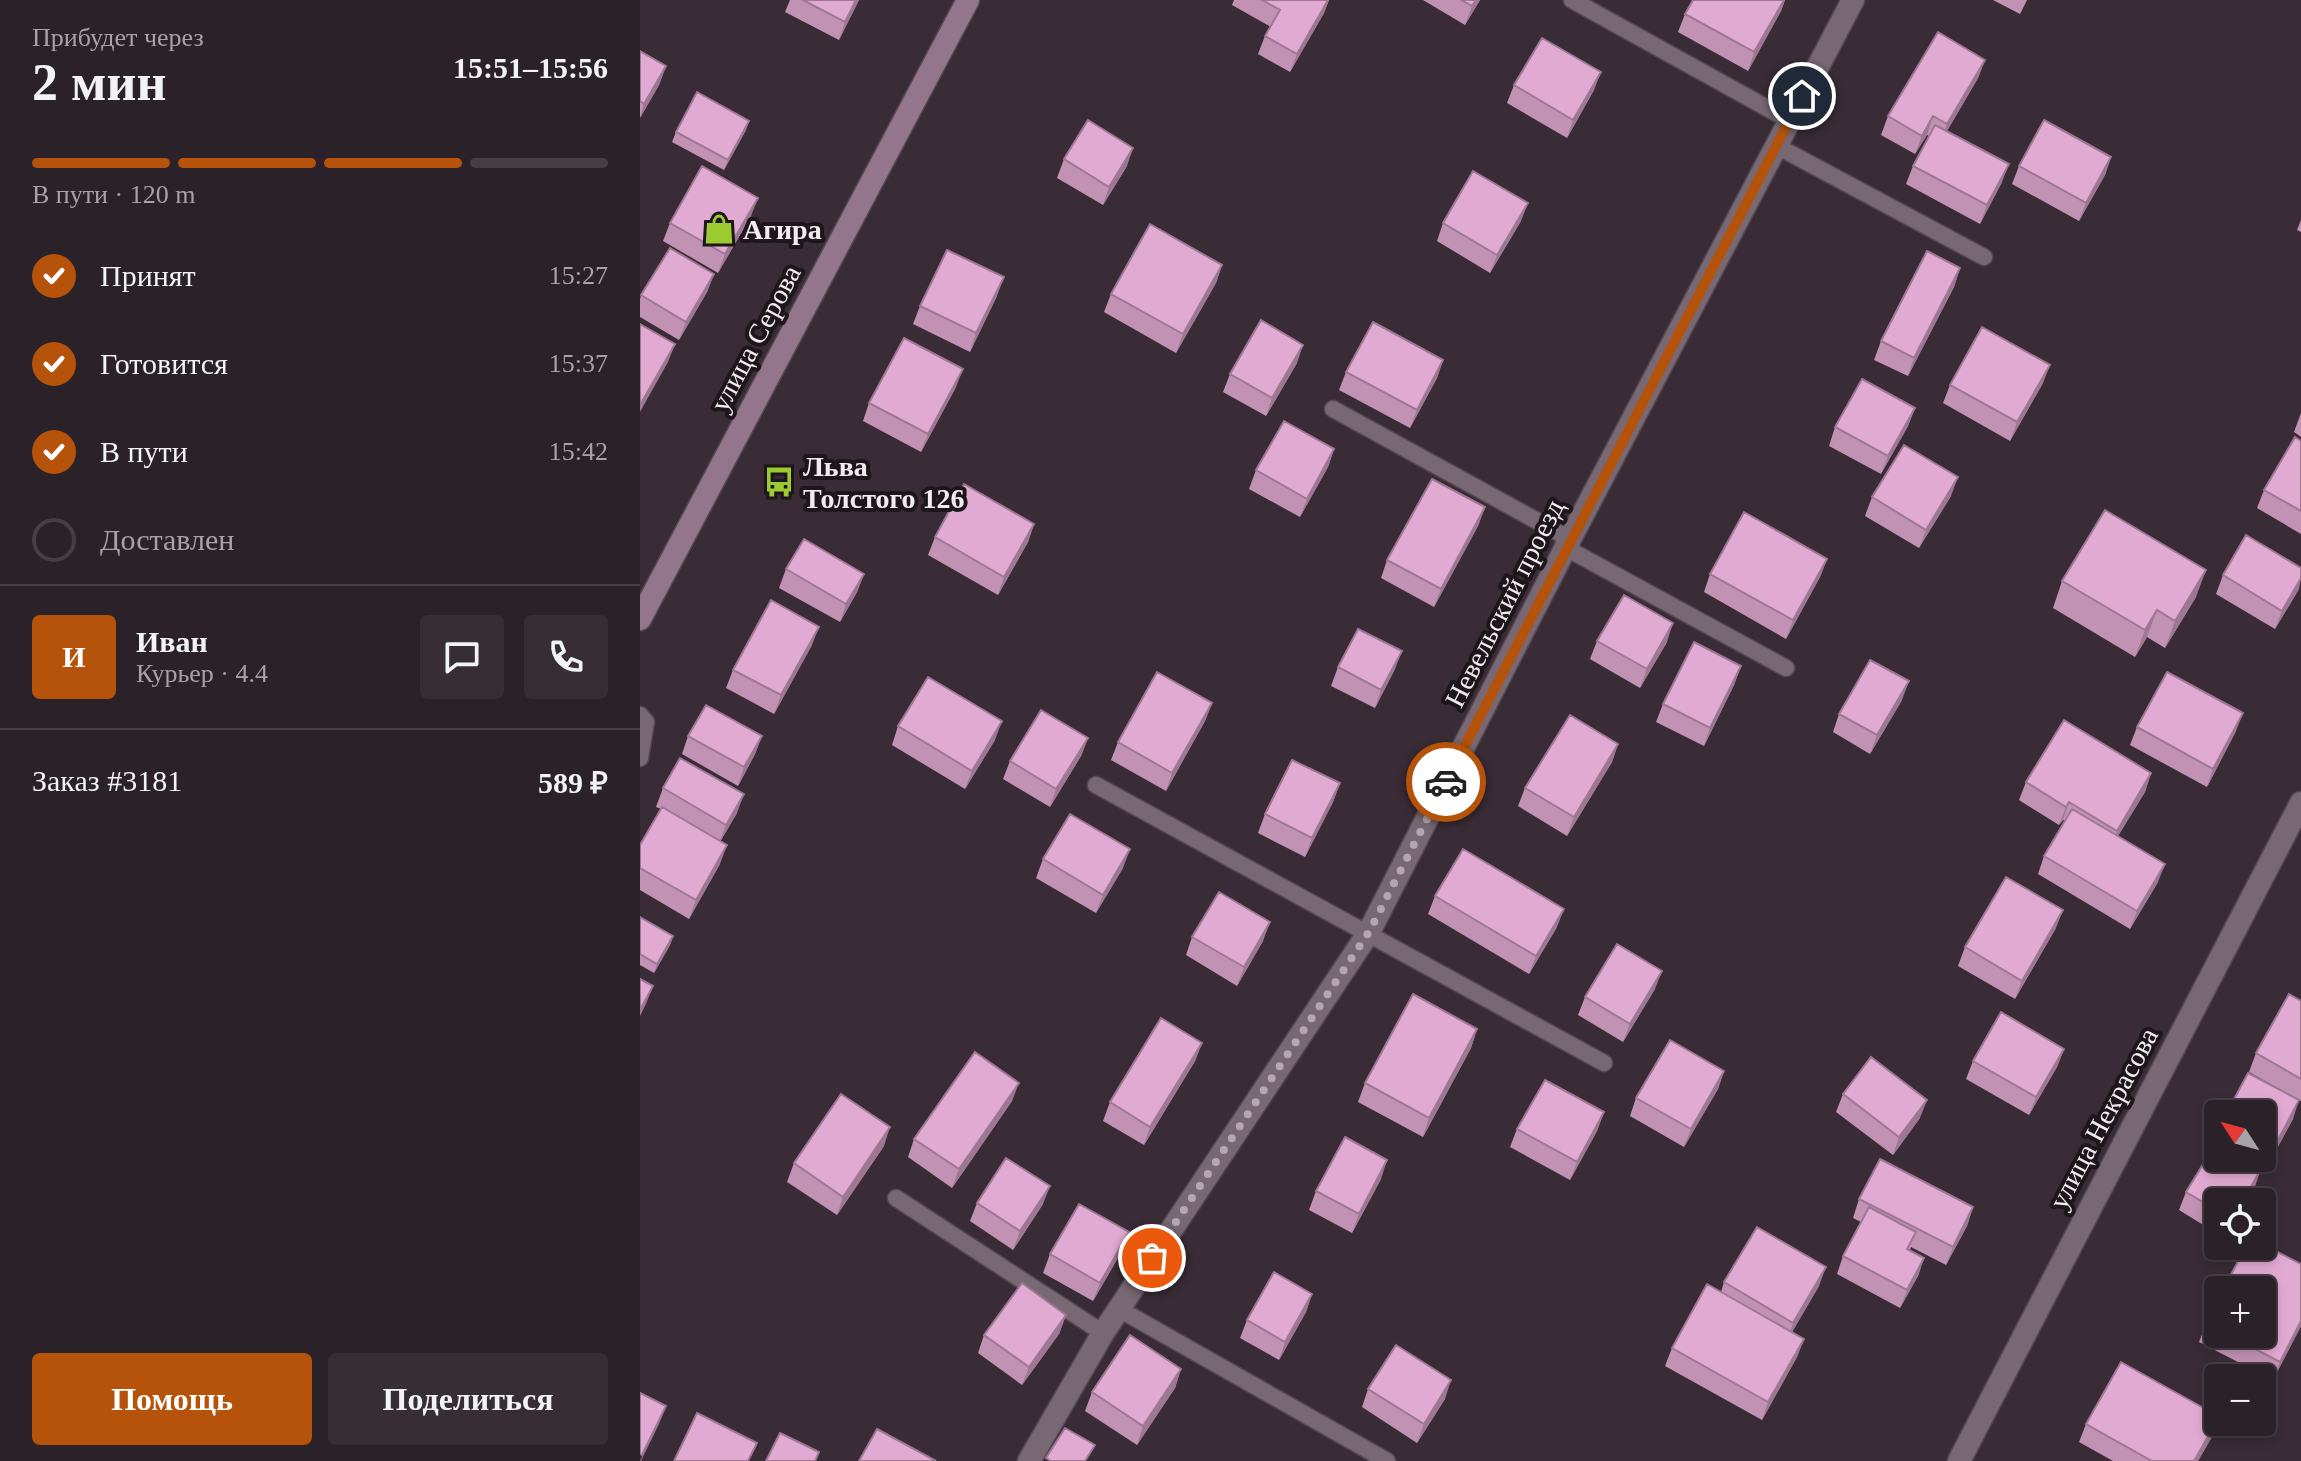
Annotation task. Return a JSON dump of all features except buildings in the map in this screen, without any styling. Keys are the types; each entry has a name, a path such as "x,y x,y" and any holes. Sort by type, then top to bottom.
{"main road":[{"name":"улица Серова","path":"640,619 968,0"}],"street":[{"name":"Невельский проезд","path":"1029,1461 1103,1333 1369,932 1568,543 1853,0"},
{"name":"улица Некрасова","path":"1959,1461 2301,803"}],"lane":[{"path":"1572,0 1789,120"},
{"path":"1775,145 1984,257"},
{"path":"1333,409 1786,668"},
{"path":"640,715 646,722 640,758"},
{"path":"1096,785 1604,1063"},
{"path":"896,1198 1103,1333"},
{"path":"1119,1309 1387,1461"}],"way so far":[{"path":"1152,1258 1369,932 1446,782"}],"place":[{"name":"Агира","path":"719,229"},
{"name":"Льва Толстого 126","path":"779,482"}],"route":[{"path":"1446,782 1802,96"}]}
